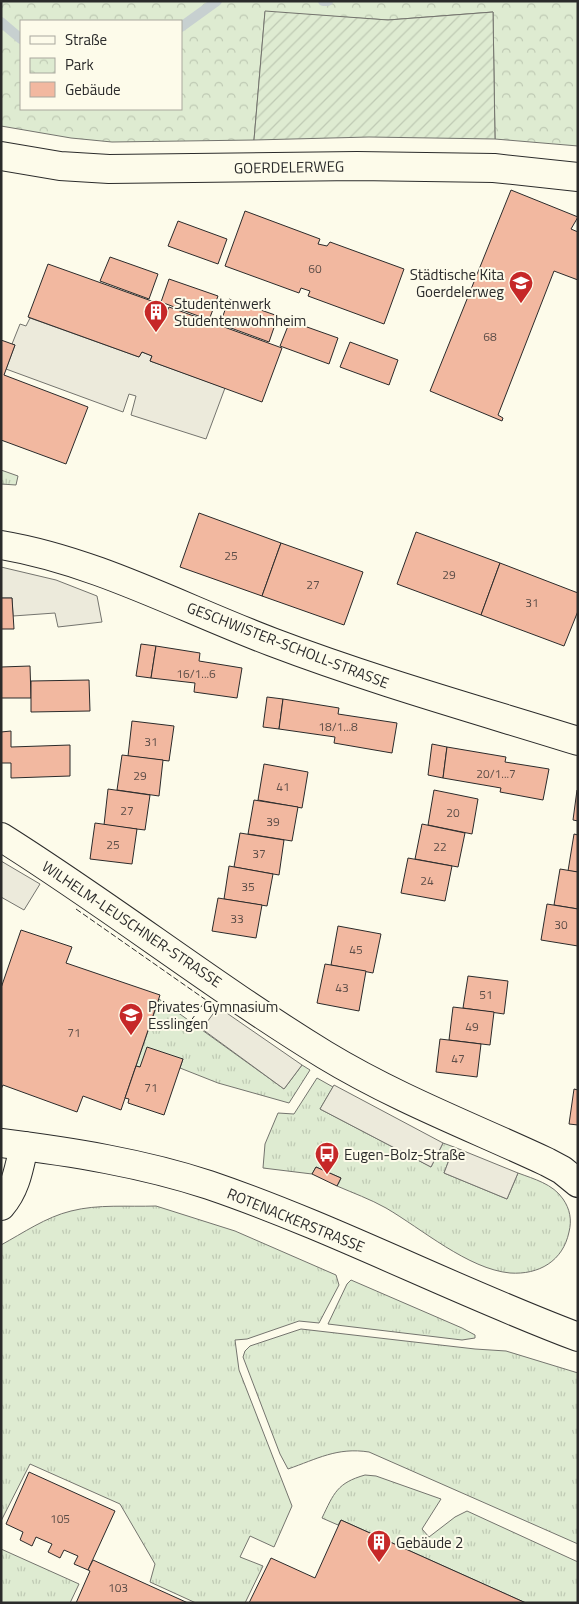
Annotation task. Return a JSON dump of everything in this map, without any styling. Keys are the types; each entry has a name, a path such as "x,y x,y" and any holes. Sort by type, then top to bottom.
{"street":[{"name":"GOERDELERWEG","path":"1,156 60,166 109,169 357,166 494,168 578,177"},
{"name":"GESCHWISTER-SCHOLL-STRASSE","path":"1,545 49,555 111,577 270,641 432,698 578,741"},
{"name":"WILHELM-LEUSCHNER-STRASSE","path":"1,837 53,869 325,1055 440,1115 547,1162 562,1170 578,1183"},
{"path":"1,1206 12,1192 17,1178 13,1145"},
{"name":"ROTENACKERSTRASSE","path":"13,1145 132,1164 208,1185 298,1219 577,1334"}],"green space":[{"path":"1,1 578,1 578,146 495,139 493,12 388,20 265,12 254,140 112,142 71,138 1,126"},
{"path":"265,11 388,20 493,12 495,139 369,137 254,140"},
{"path":"1,470 18,476 16,485 1,484"},
{"path":"159,999 284,1089 302,1065 310,1070 289,1103 218,1083 180,1068 183,1059 140,1067 136,1066"},
{"path":"317,1078 333,1087 320,1109 431,1167 443,1143 454,1147 444,1173 507,1199 518,1173 554,1189 565,1203 570,1219 569,1232 561,1251 548,1264 531,1272 510,1273 494,1270 478,1264 446,1247 380,1205 337,1186 341,1178 316,1167 312,1174 263,1168 265,1144 278,1113 294,1114"},
{"path":"156,1206 235,1231 336,1275 339,1285 319,1323 299,1321 247,1339 235,1340 239,1370 292,1506 274,1547 250,1536 240,1557 263,1566 245,1603 196,1603 150,1582 155,1564 120,1504 30,1464 1,1521 1,1245 44,1221 71,1211 102,1207"},
{"path":"351,1280 462,1328 475,1335 475,1338 462,1340 328,1324 347,1284"},
{"path":"301,1329 506,1351 578,1373 578,1544 369,1452 347,1451 337,1453 288,1469 280,1454 243,1357 245,1351 250,1346"},
{"path":"365,1475 376,1476 441,1499 422,1529 429,1537 455,1517 467,1511 578,1562 578,1603 526,1603 341,1520 338,1525 322,1518 333,1496 342,1486"},
{"path":"1,1549 79,1584 70,1603 1,1603"}],"shaded area":[{"path":"30,318 139,357 142,352 152,356 150,361 225,388 206,439 131,415 136,396 129,394 123,412 6,369 15,345 12,344 20,324 26,326"},
{"path":"1,567 56,580 97,596 102,622 58,627 55,613 13,616 12,598 1,598"},
{"path":"1,861 40,884 24,910 1,897"},
{"path":"218,1007 302,1065 284,1089 202,1029"},
{"path":"334,1085 443,1143 431,1167 320,1109"},
{"path":"454,1147 518,1173 507,1199 444,1173"}],"building":[{"name":"Städtische Kita Goerdelerweg","path":"511,190 578,217 571,229 578,232 578,280 554,271 498,415 503,418 502,421 430,391"},
{"name":"Studentenwerk Studentenwohnheim","path":"245,211 320,239 318,244 327,246 330,242 404,269 384,324 308,296 310,291 301,288 299,293 225,266"},
{"path":"178,221 227,239 218,264 168,246"},
{"path":"110,257 158,274 149,299 100,281"},
{"name":"Studentenwerk Studentenwohnheim","path":"48,264 160,304 159,308 167,312 169,307 282,348 262,402 150,361 152,356 142,352 139,357 28,317"},
{"path":"169,279 218,296 209,320 161,302"},
{"path":"229,299 278,316 269,342 220,324"},
{"path":"290,321 338,338 329,364 280,346"},
{"path":"1,340 15,345 4,375 88,407 66,464 1,440"},
{"path":"350,342 398,360 389,385 340,367"},
{"path":"199,513 281,543 262,596 180,567"},
{"path":"416,532 500,563 481,615 397,584"},
{"path":"281,543 363,572 344,625 262,596"},
{"path":"500,563 578,593 578,611 564,646 481,615"},
{"path":"1,598 12,598 14,629 1,629"},
{"path":"141,644 156,646 151,678 136,676"},
{"path":"156,646 200,653 199,661 242,668 237,698 194,692 195,683 151,678"},
{"path":"30,666 31,698 1,698 1,667"},
{"path":"89,680 90,711 31,712 31,681"},
{"path":"267,697 283,699 279,729 263,727"},
{"path":"283,699 339,708 338,714 397,723 392,753 334,743 335,737 279,729"},
{"path":"132,721 174,726 169,761 128,756"},
{"path":"11,731 11,747 70,745 70,776 11,778 11,763 1,763 1,732"},
{"path":"432,744 447,747 443,778 428,775"},
{"path":"447,747 506,757 505,762 549,769 543,800 500,792 501,788 443,778"},
{"path":"122,755 163,760 159,796 117,790"},
{"path":"264,764 308,772 302,808 258,800"},
{"path":"108,789 150,795 145,830 104,825"},
{"path":"434,790 478,799 472,834 428,825"},
{"path":"578,791 578,821 573,820"},
{"path":"254,800 298,807 292,841 248,834"},
{"path":"95,823 137,829 132,864 90,859"},
{"path":"422,824 465,833 458,867 415,859"},
{"path":"240,833 284,840 279,875 234,867"},
{"path":"574,834 578,835 578,872 568,871"},
{"path":"408,858 452,866 445,901 401,893"},
{"path":"229,866 273,874 267,906 224,899"},
{"path":"560,869 578,872 578,909 554,905"},
{"path":"218,898 262,905 256,938 212,931"},
{"path":"547,904 578,909 578,946 541,940"},
{"path":"338,926 381,934 373,973 331,965"},
{"path":"21,930 72,947 66,963 160,995 121,1110 83,1096 77,1112 3,1085 1,1089 1,988"},
{"path":"325,964 366,971 359,1011 317,1003"},
{"path":"468,976 508,981 504,1014 463,1008"},
{"path":"453,1007 494,1012 490,1045 449,1040"},
{"path":"440,1039 481,1044 477,1077 436,1072"},
{"path":"147,1047 183,1059 164,1115 128,1103 129,1099 125,1098 136,1066 140,1067"},
{"path":"574,1089 578,1090 578,1125 569,1124"},
{"path":"316,1167 341,1178 337,1186 312,1174"},
{"path":"29,1472 115,1511 88,1570 74,1564 78,1556 64,1550 60,1558 48,1552 52,1544 36,1537 32,1546 20,1540 23,1532 6,1524"},
{"name":"Gebäude 2","path":"341,1520 526,1603 249,1603 271,1558 315,1578"},
{"path":"93,1560 188,1603 76,1603"}],"waterway":[{"path":"182,26 217,1"},
{"path":"323,1 328,1"},
{"path":"1,22 20,38"}],"fence":[{"path":"76,909 206,1000 190,1022"}],"place":[{"name":"Städtische Kita Goerdelerweg","path":"521,304"},
{"name":"Studentenwerk Studentenwohnheim","path":"156,333"},
{"name":"Privates Gymnasium Esslingen","path":"131,1036"},
{"name":"Eugen-Bolz-Straße","path":"327,1175"},
{"name":"Gebäude 2","path":"379,1563"}]}
